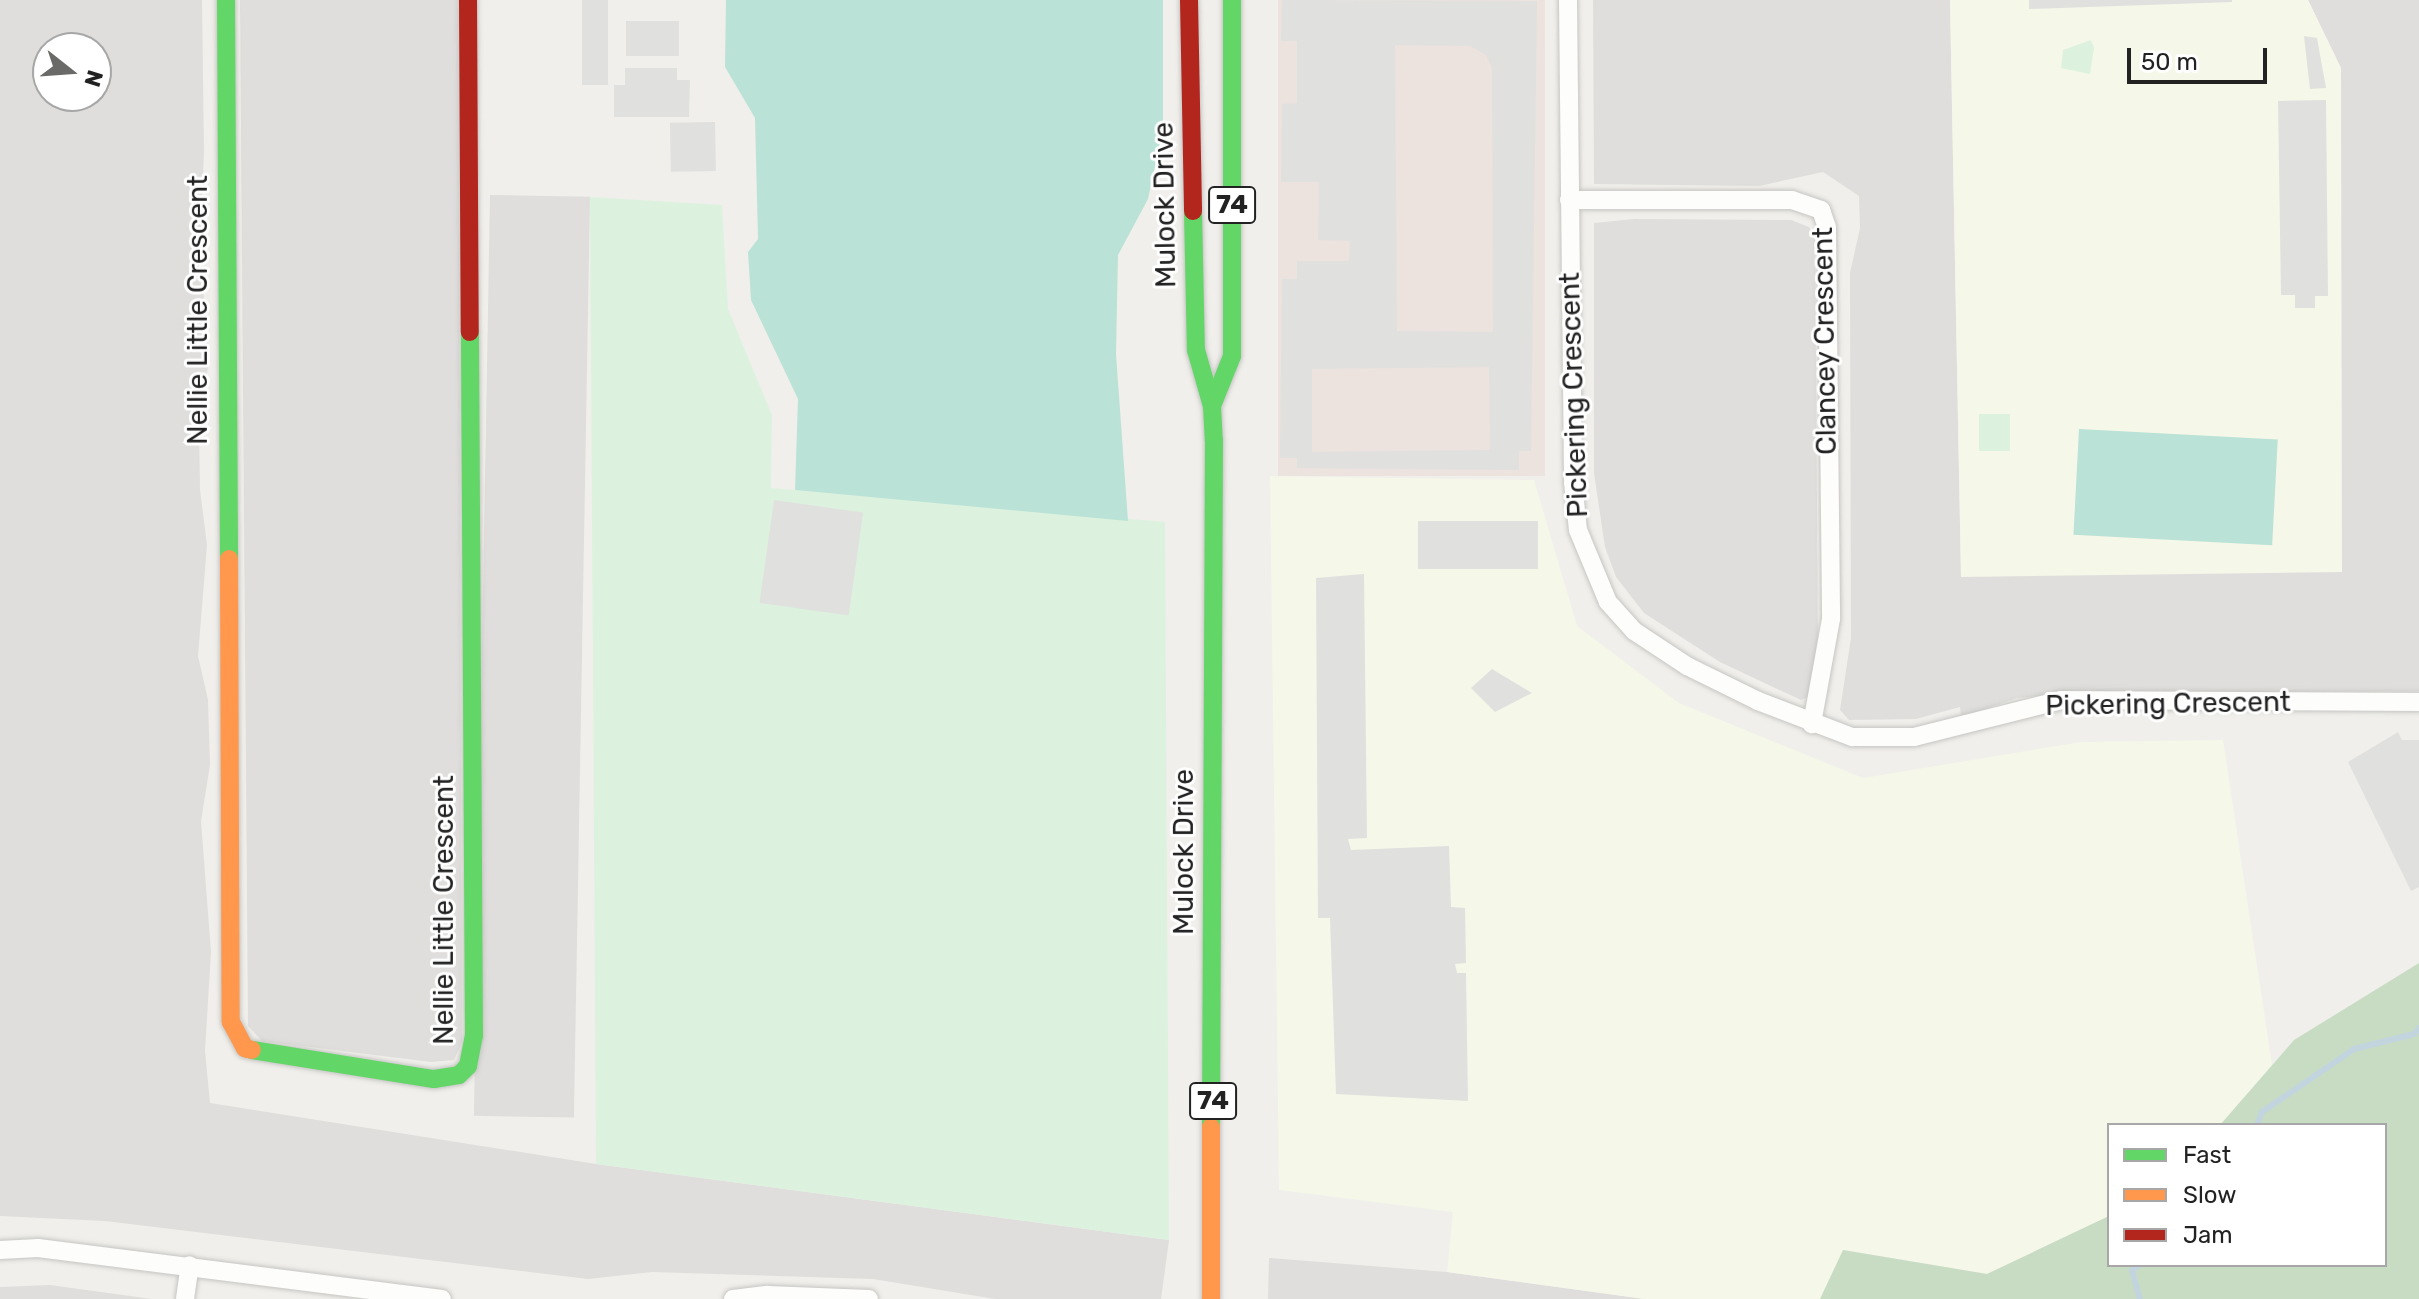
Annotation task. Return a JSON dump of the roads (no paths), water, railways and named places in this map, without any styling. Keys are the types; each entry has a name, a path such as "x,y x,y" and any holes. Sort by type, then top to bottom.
{"street":[{"name":"Nellie Little Crescent","path":"226,0 231,1022 245,1048 263,1054 434,1079 459,1075 468,1066 474,1036 468,0"},
{"name":"Mulock Drive","path":"1189,0 1196,350 1212,406 1211,1299"},
{"name":"Mulock Drive","path":"1212,406 1232,356 1232,0"},
{"name":"Pickering Crescent","path":"1568,0 1573,482 1578,530 1592,570 1608,602 1634,631 1687,666 1812,724 1852,737 1883,739 1948,730 1998,712 2061,700 2419,702"},
{"name":"Clancey Crescent","path":"1569,200 1792,200 1821,210 1827,227 1831,619 1812,724"},
{"path":"0,1250 38,1248 442,1299"},
{"path":"185,1299 190,1265"},
{"path":"733,1299 869,1299"}],"waterway":[{"path":"2258,1123 2262,1112 2354,1049 2414,1034 2419,1028"},
{"path":"2137,1267 2132,1270 2140,1299"}]}
